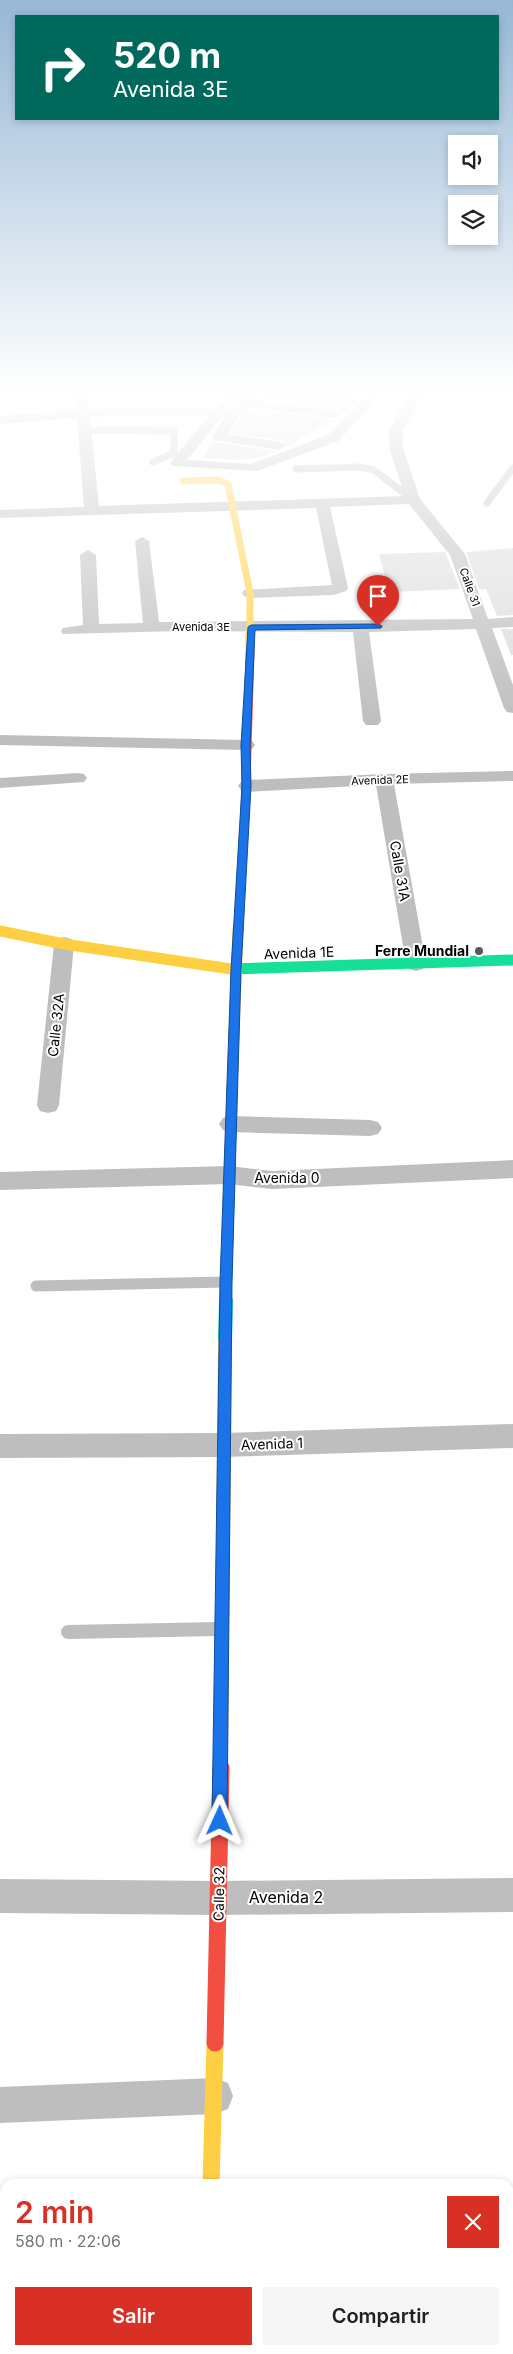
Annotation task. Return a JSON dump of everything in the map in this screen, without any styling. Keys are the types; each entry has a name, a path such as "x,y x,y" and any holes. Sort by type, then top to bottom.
{"street":[{"path":"19,505 19,514"},
{"path":"91,505 92,512"},
{"path":"0,514 272,505"},
{"path":"250,593 334,590 340,588 323,505"},
{"name":"Calle 31","path":"417,505 458,554 513,708"},
{"name":"Calle 32","path":"212,2179 219,1898 226,1282 236,970 247,786 246,745 251,627 250,593 234,507"},
{"path":"142,541 152,627"},
{"path":"88,555 91,629"},
{"name":"Avenida 3E","path":"69,631 152,627 360,626 513,622"},
{"path":"360,626 372,721"},
{"path":"0,740 246,745"},
{"name":"Avenida 2E","path":"247,786 384,779 513,776"},
{"path":"0,783 78,778"},
{"name":"Calle 31A","path":"384,779 416,964"},
{"name":"Avenida 1E","path":"0,931 64,944 236,970 513,960"},
{"name":"Calle 32A","path":"48,1105 64,944"},
{"path":"231,1124 370,1128"},
{"name":"Avenida 0","path":"0,1180 229,1175 272,1180 513,1169"},
{"name":"Avenida 1","path":"0,1446 224,1445 513,1436"},
{"name":"Avenida 2","path":"0,1896 219,1898 513,1896"},
{"path":"0,2106 215,2096"}],"lane":[{"path":"36,1286 226,1282"},
{"path":"68,1632 222,1629"}],"building":[{"path":"513,548 513,615 497,616 486,589 479,589 466,552"},
{"path":"445,552 460,589 389,592 379,554"},
{"path":"501,629 513,629 513,655 511,655"}],"traffic: fast":[{"path":"231,969 513,960"},
{"path":"225,1342 232,1089"}],"traffic: slow":[{"path":"232,505 250,593 250,653"},
{"path":"232,1089 236,970 245,814"},
{"path":"0,931 64,944 231,969"},
{"path":"221,1764 225,1342"},
{"path":"211,2179 215,2043"}],"traffic: jam":[{"path":"245,814 250,653"},
{"path":"215,2043 221,1764"}],"place":[{"name":"Ferre Mundial","path":"479,951"}],"route":[{"path":"220,1821 226,1282 236,970 247,786 246,745 251,627 378,626"}]}
